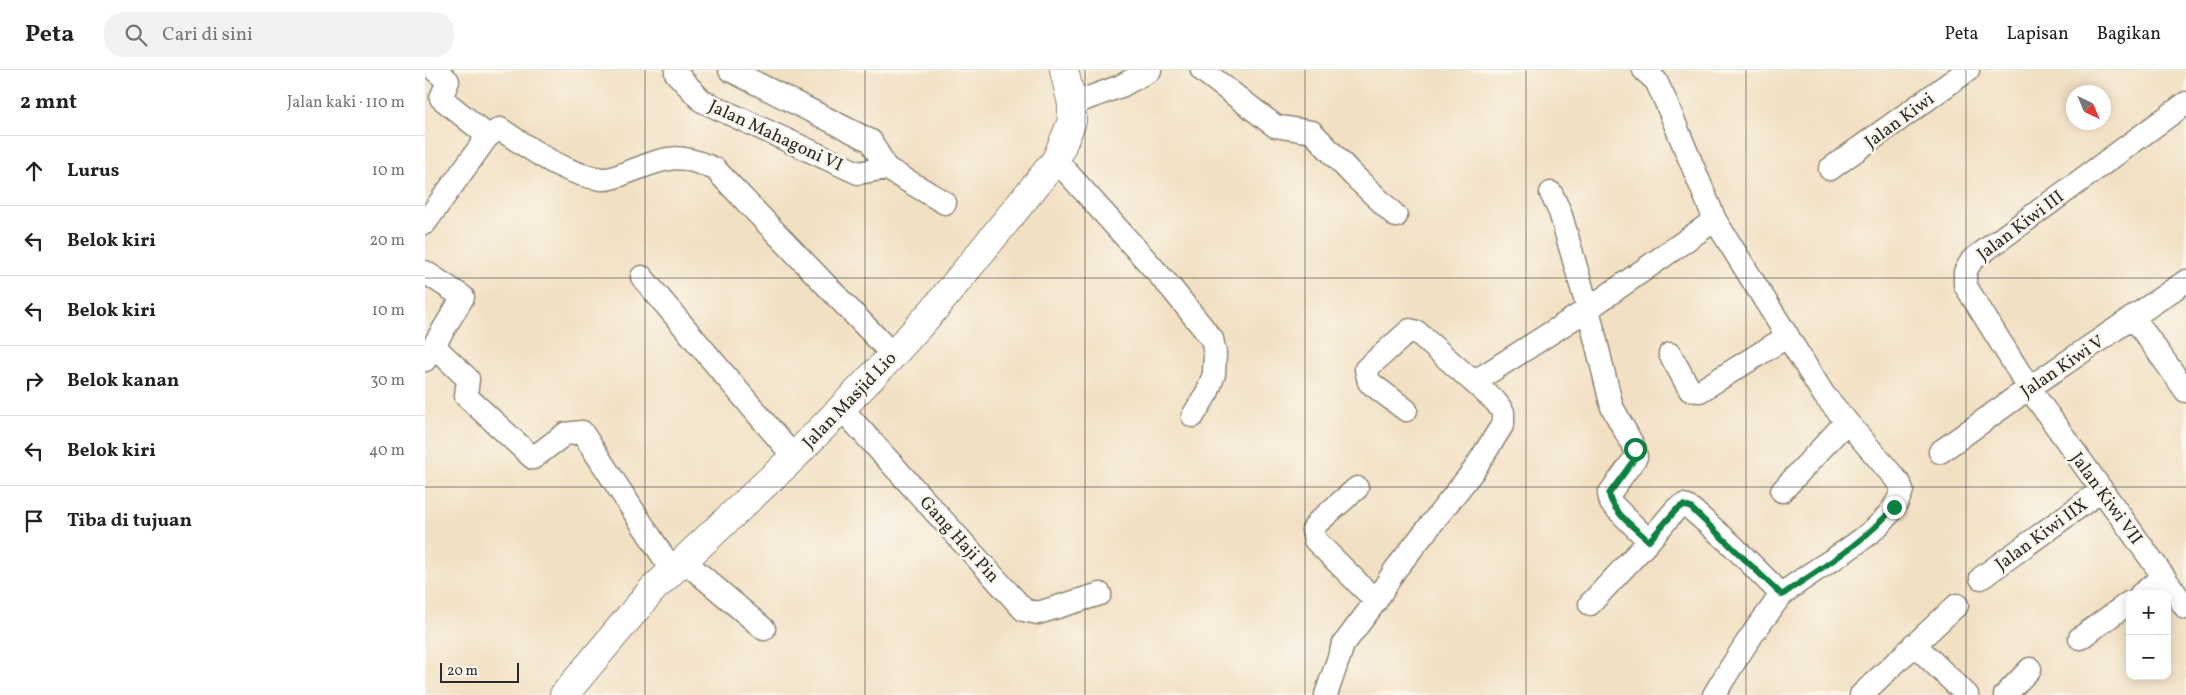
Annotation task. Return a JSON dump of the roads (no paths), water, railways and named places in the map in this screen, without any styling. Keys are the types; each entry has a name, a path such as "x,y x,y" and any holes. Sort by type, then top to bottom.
{"street":[{"path":"435,70 448,81 441,98 488,136"},
{"name":"Jalan Mahagoni VI","path":"680,71 702,101 858,173 886,168 871,141 730,70"},
{"name":"Jalan Masjid Lio","path":"564,695 652,590 794,457 893,355 937,306 1056,160 1072,121 1072,104 1064,70"},
{"path":"1072,104 1121,86 1150,70"},
{"path":"1201,70 1275,126 1312,132 1395,216"},
{"path":"1643,70 1656,81 1715,220 1824,395 1902,490 1882,522 1850,548 1782,595 1758,625 1713,695"},
{"name":"Jalan Kiwi","path":"1830,169 1968,70"},
{"name":"Jalan Kiwi III","path":"2029,388 1965,284 1965,272 1972,260 2184,109"},
{"path":"425,223 488,136 500,129 557,166 604,179 624,174 669,157 694,160 715,169 893,355"},
{"path":"1056,160 1172,289 1212,339 1215,353 1214,374 1208,391 1193,416"},
{"path":"886,168 945,203"},
{"path":"1551,193 1559,212 1588,309 1612,407 1635,449 1636,457 1609,494 1611,503 1649,541"},
{"path":"1474,382 1588,309 1715,220"},
{"path":"425,272 463,297 429,353 468,379 466,396 533,458 565,434 582,432 678,565 765,629"},
{"path":"642,277 794,457"},
{"name":"Jalan Kiwi V","path":"1940,452 2029,388 2186,281"},
{"path":"2134,318 2186,391"},
{"path":"1326,695 1343,645 1376,601 1395,570 1474,470 1503,424 1503,412 1496,402 1417,332 1410,330 1367,369 1369,382 1406,410"},
{"path":"1670,354 1690,390 1700,391 1789,336"},
{"name":"Jalan Kiwi VII","path":"2029,388 2186,608"},
{"name":"Gang Haji Pin","path":"842,409 1024,610 1038,613 1100,594"},
{"path":"1782,491 1846,422"},
{"path":"1357,488 1317,523 1313,530 1315,540 1376,601"},
{"name":"Jalan Kiwi IIX","path":"1981,578 2102,490"},
{"path":"1590,604 1676,510 1683,505 1691,508 1782,595"},
{"path":"2146,590 2164,577"},
{"path":"1861,695 1957,605"},
{"path":"2080,638 2126,605"},
{"path":"1914,644 1967,695"},
{"path":"2005,695 2030,669"}]}
